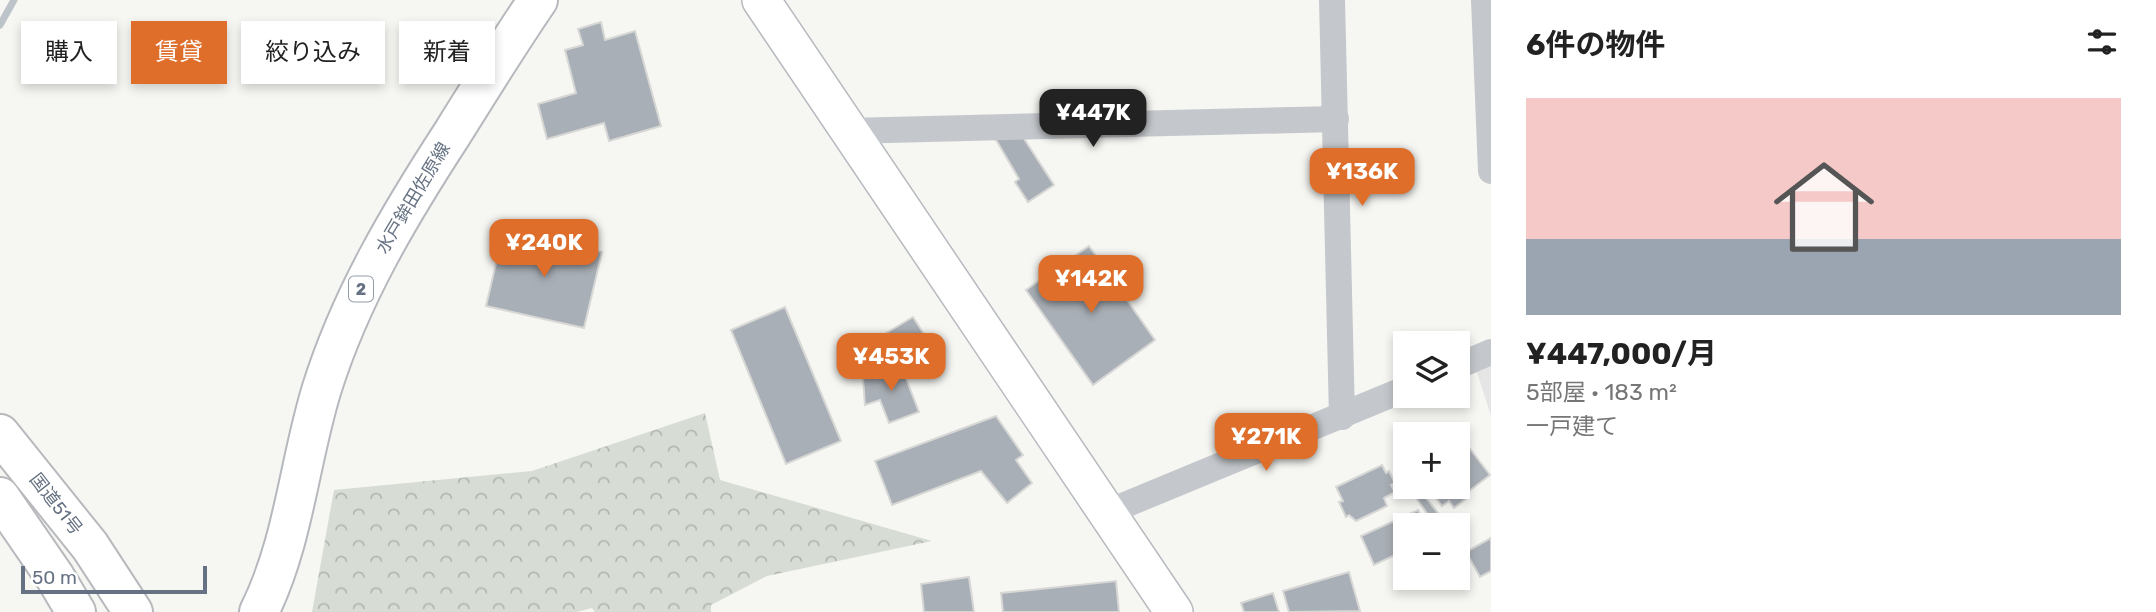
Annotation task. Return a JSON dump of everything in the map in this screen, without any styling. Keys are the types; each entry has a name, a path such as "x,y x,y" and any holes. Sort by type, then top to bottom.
{"main road":[{"name":"水戸鉾田佐原線","path":"259,612 285,543 322,388 354,304 383,246 414,194 538,0"},
{"name":"国道51号","path":"0,434 90,547 133,612"},
{"path":"11,511 76,612"}],"street":[{"path":"761,0 1174,612"},
{"path":"1332,0 1342,417"},
{"path":"1484,0 1491,171"},
{"path":"848,131 1336,119"},
{"path":"1470,361 1491,352"},
{"path":"1108,512 1393,394"}],"shaded area":[{"path":"1491,361 1491,416 1475,366"}],"green space":[{"path":"705,413 720,480 932,541 767,576 711,605 711,612 595,612 592,608 577,612 312,612 334,490 532,471"}],"building":[{"path":"601,22 605,40 635,31 661,126 609,141 604,123 547,139 538,104 576,93 565,50 583,45 578,29"},
{"path":"1021,134 1054,185 1028,202 1015,182 1019,179 995,138"},
{"path":"504,229 602,252 584,328 486,306"},
{"path":"1089,246 1155,340 1093,385 1026,290"},
{"path":"785,307 841,441 786,464 731,330"},
{"path":"913,317 927,339 898,358 883,335"},
{"path":"900,363 919,412 889,423 880,400 865,405 863,379"},
{"path":"996,416 1023,455 1016,460 1032,483 1007,503 981,471 892,505 875,461"},
{"path":"1470,449 1490,475 1470,490"},
{"path":"1382,465 1393,479 1393,493 1384,498 1387,506 1356,521 1349,515 1346,517 1339,502 1343,501 1336,487"},
{"path":"1417,499 1427,499 1438,513 1427,513"},
{"path":"1437,499 1466,499 1454,508 1449,501 1442,506"},
{"path":"1393,521 1393,556 1374,565 1361,536"},
{"path":"1491,538 1491,571 1480,577 1470,559 1470,550"},
{"path":"1349,572 1360,611 1289,612 1283,591"},
{"path":"969,577 974,612 924,612 921,584"},
{"path":"1116,581 1119,612 1003,612 1001,593"},
{"path":"1273,593 1279,612 1244,612 1241,603"}],"waterway":[{"path":"0,25 14,0"}]}
